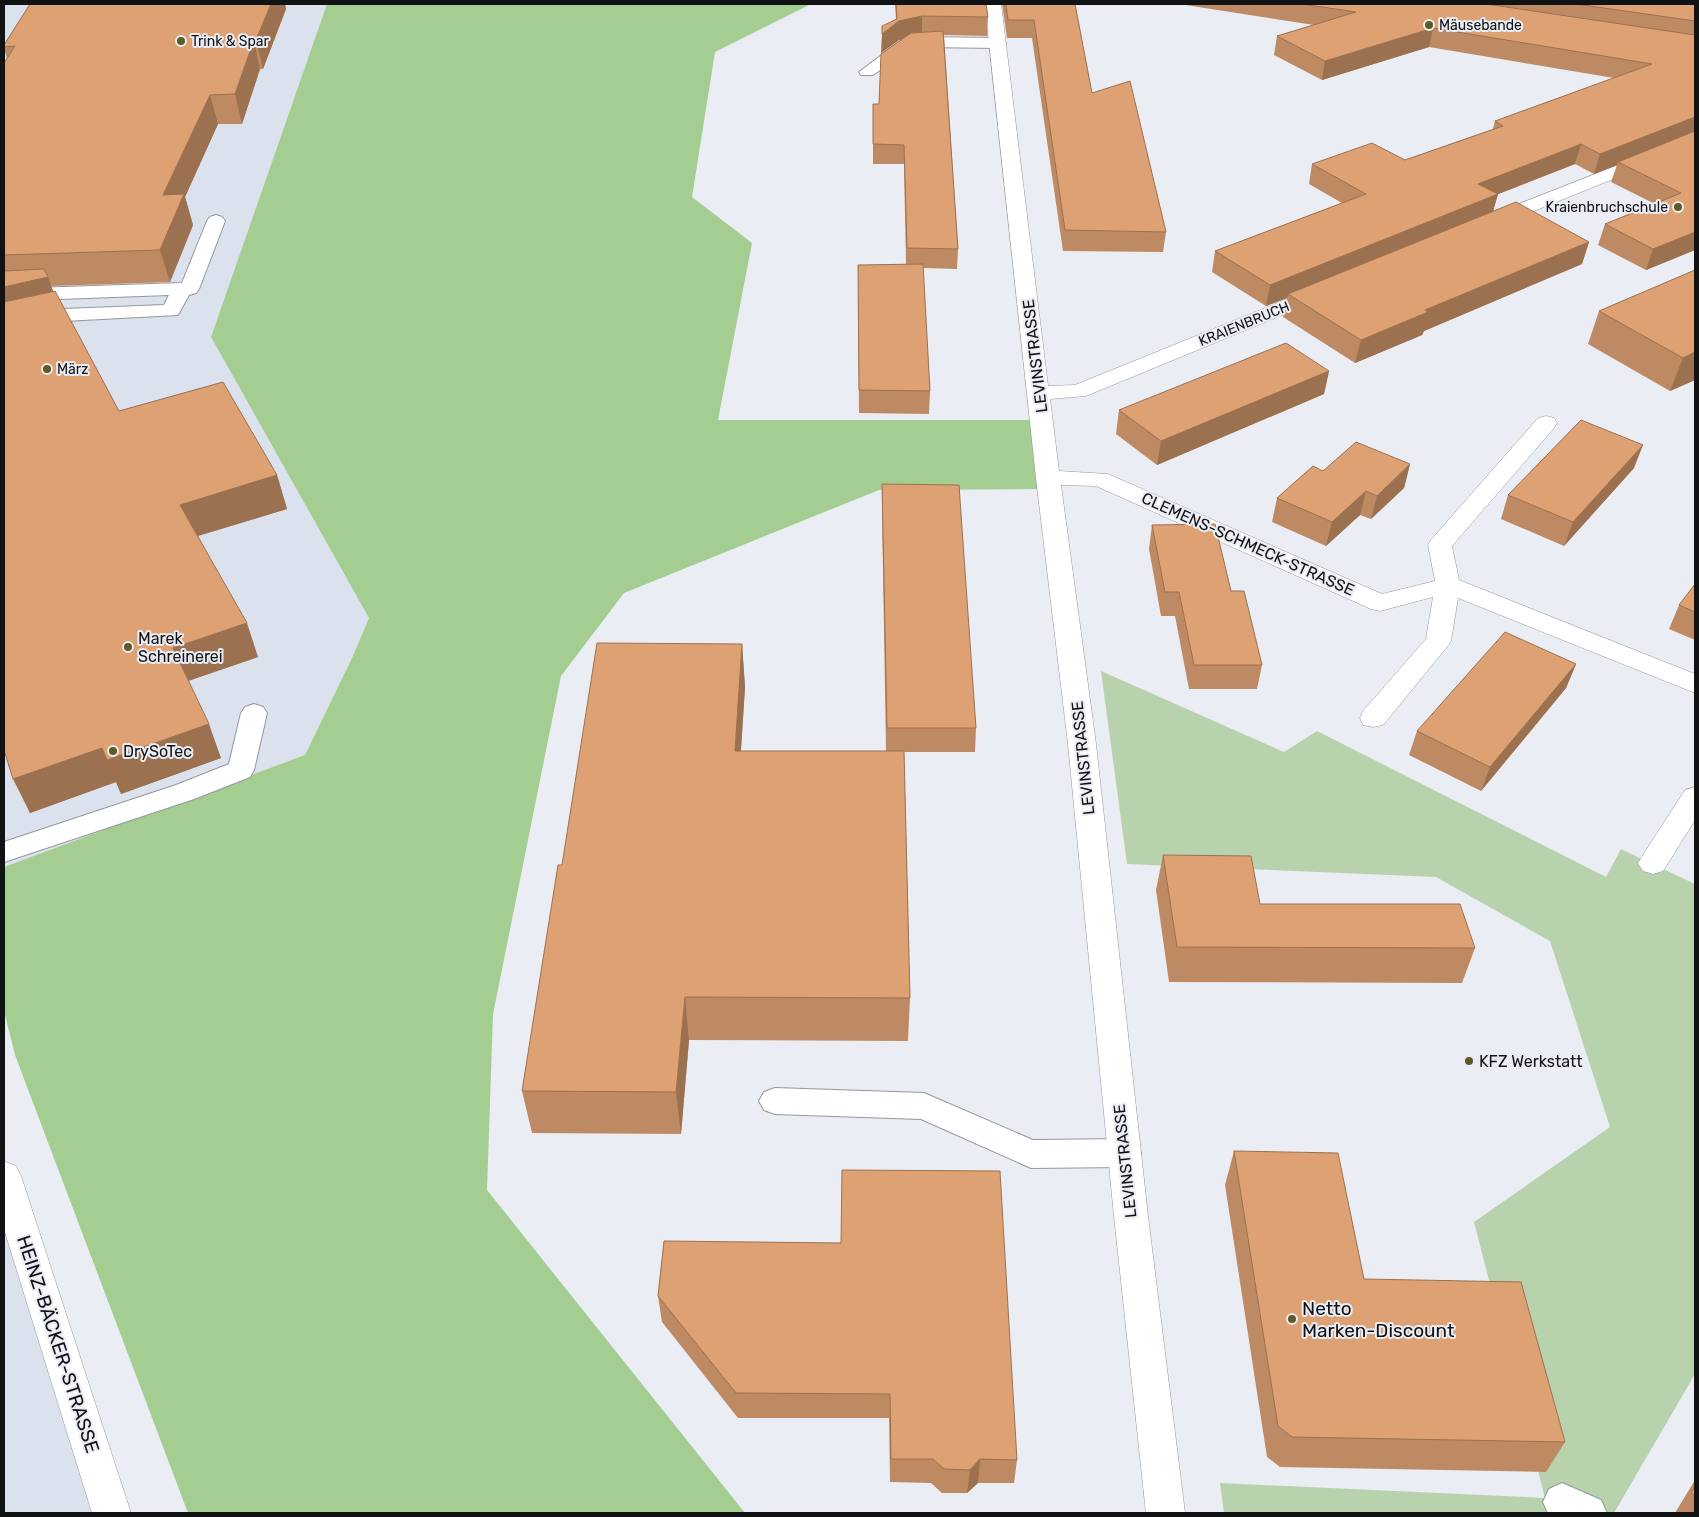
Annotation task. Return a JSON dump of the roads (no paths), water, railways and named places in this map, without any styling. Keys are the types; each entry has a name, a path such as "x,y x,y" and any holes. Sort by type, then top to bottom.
{"street":[{"name":"LEVINSTRASSE","path":"993,4 1048,478 1082,744 1124,1153 1166,1513"},
{"path":"1475,229 1695,140"},
{"name":"KRAIENBRUCH","path":"1039,393 1078,391 1337,285"},
{"path":"1373,718 1438,641 1448,585 1440,545 1546,423"},
{"name":"CLEMENS-SCHMECK-STRASSE","path":"1048,478 1100,479 1380,603 1448,585"},
{"path":"1448,585 1695,684"},
{"path":"1653,863 1695,797"},
{"name":"HEINZ-BÄCKER-STRASSE","path":"4,1179 112,1513"}],"lane":[{"path":"867,72 905,45 922,42 998,43"},
{"path":"4,295 189,289 216,221"},
{"path":"4,329 64,315 170,311 182,289"},
{"path":"4,852 185,792 241,770 254,713"},
{"path":"775,1101 924,1106 1031,1154 1124,1153"}],"place":[{"name":"Mäusebande","path":"1429,25"},
{"name":"Trink & Spar","path":"181,41"},
{"name":"Kraienbruchschule","path":"1678,207"},
{"name":"März","path":"47,369"},
{"name":"Marek Schreinerei","path":"128,647"},
{"name":"DrySoTec","path":"113,751"},
{"name":"KFZ Werkstatt","path":"1469,1061"},
{"name":"Netto Marken-Discount","path":"1292,1319"}]}
